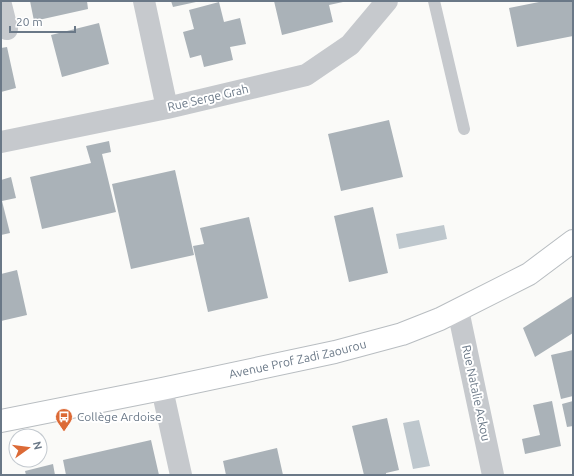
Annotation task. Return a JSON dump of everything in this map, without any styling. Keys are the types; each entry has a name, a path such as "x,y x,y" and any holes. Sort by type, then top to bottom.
{"main road":[{"name":"Avenue Prof Zadi Zaourou","path":"1,421 162,389 335,352 402,334 440,319 529,274 573,241"}],"street":[{"path":"144,1 167,108"},
{"name":"Rue Serge Grah","path":"1,142 167,108 306,75 350,45 387,1"},
{"path":"1,5 7,29"},
{"name":"Rue Natalie Ackou","path":"458,310 493,475"},
{"path":"162,389 181,475"}],"lane":[{"path":"434,1 464,129"}],"shaded area":[{"path":"444,225 447,239 399,249 396,234"},
{"path":"419,420 430,466 413,469 403,423"}],"building":[{"path":"30,1 87,1 88,9 34,21"},
{"path":"171,1 196,1 196,2 173,7"},
{"path":"274,1 343,2 329,5 333,22 282,35"},
{"path":"544,1 573,1 573,36 517,47 509,8"},
{"path":"219,2 224,22 240,18 246,44 230,47 233,60 204,67 201,55 190,58 183,32 194,29 189,10"},
{"path":"99,23 109,64 62,77 51,35"},
{"path":"7,47 16,88 1,92 1,48"},
{"path":"389,120 403,177 341,191 328,134"},
{"path":"109,141 111,152 102,154 116,212 42,229 30,177 91,163 86,146"},
{"path":"175,170 194,255 131,269 112,184"},
{"path":"11,177 16,198 2,201 10,233 1,235 1,180"},
{"path":"373,207 388,273 349,282 334,216"},
{"path":"249,217 268,298 208,312 193,246 204,244 200,228"},
{"path":"17,270 27,315 1,321 1,274"},
{"path":"573,296 573,333 535,357 523,328"},
{"path":"573,350 573,396 561,399 551,355"},
{"path":"552,401 561,446 525,454 522,439 540,435 533,405"},
{"path":"573,401 573,426 567,427 562,404"},
{"path":"387,418 399,470 386,473 386,475 364,475 352,426"},
{"path":"151,440 159,475 66,475 63,460"},
{"path":"277,448 283,475 226,475 223,461"},
{"path":"53,464 55,475 26,475 25,471 37,468 48,468 48,465"}],"place":[{"name":"Collège Ardoise","path":"64,432"}]}
